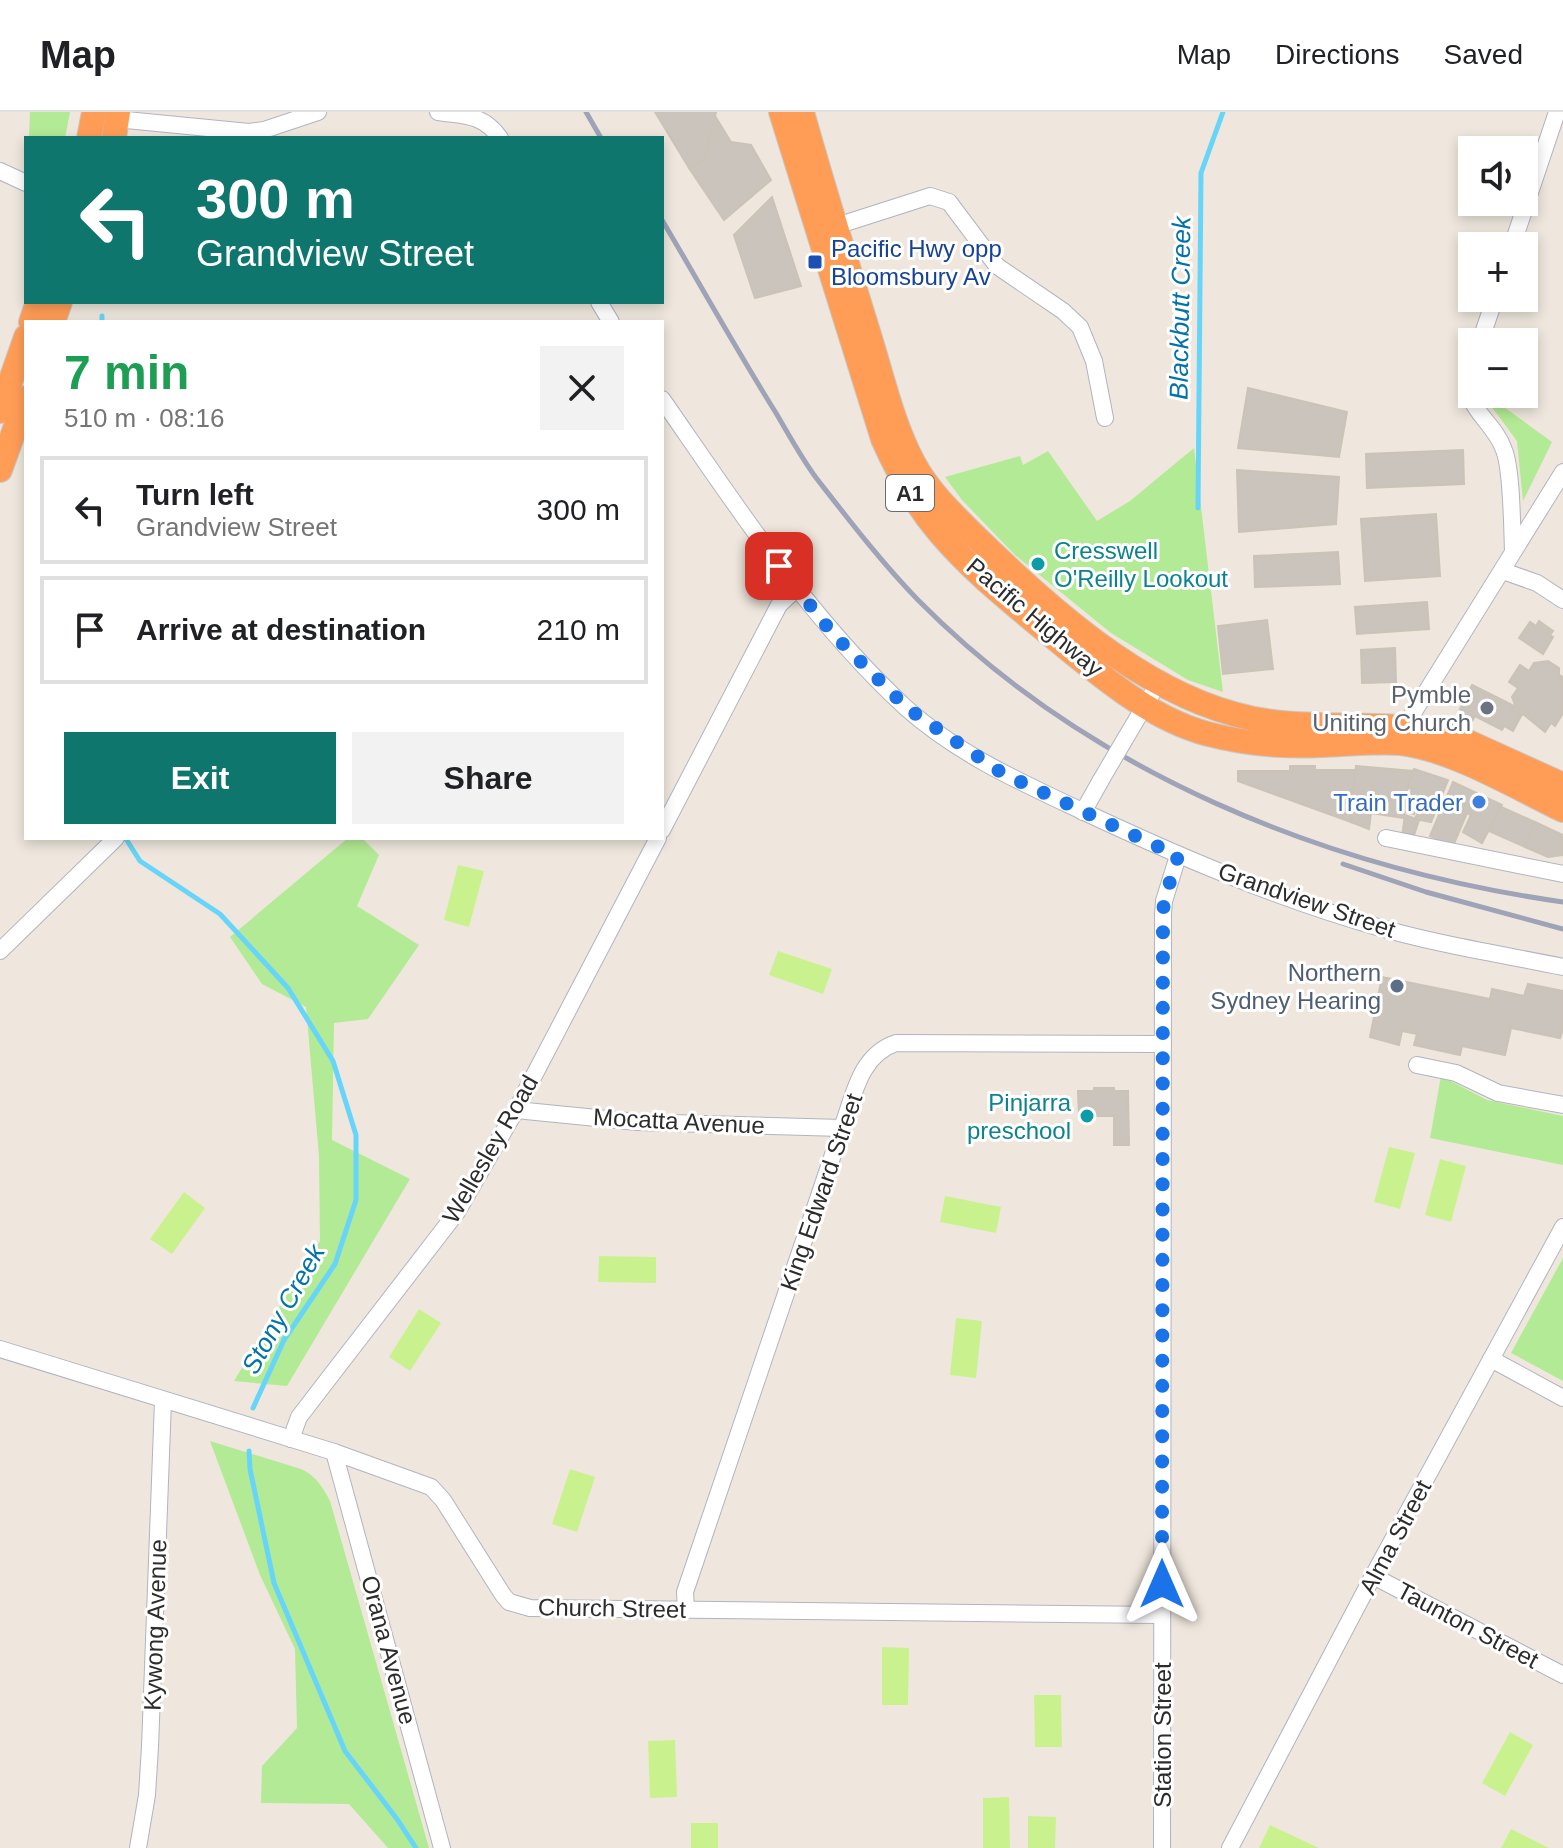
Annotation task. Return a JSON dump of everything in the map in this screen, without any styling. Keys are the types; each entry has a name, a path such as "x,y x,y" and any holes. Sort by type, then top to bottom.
{"highway":[{"name":"Pacific Highway","path":"781,112 898,427 915,465 933,491 1025,585 1122,660 1188,697 1258,721 1289,726 1455,736 1563,785"},
{"name":"Pacific Highway","path":"802,112 827,229 883,439 916,503 974,569 1079,658 1146,706 1191,728 1243,742 1279,745 1364,742 1404,735 1563,810"},
{"path":"91,136 110,120"},
{"path":"0,411 24,343"},
{"path":"0,470 24,404"}],"street":[{"path":"110,120 249,132 318,112"},
{"path":"438,112 480,119 499,136"},
{"path":"1517,232 1557,112"},
{"path":"0,171 24,182"},
{"path":"827,229 930,196 949,202 997,266 1063,311 1080,327 1094,361 1105,418"},
{"name":"Grandview Street","path":"664,402 796,589 833,634 907,708 1002,773 1178,856 1375,927 1563,967"},
{"path":"1475,408 1505,450 1513,551"},
{"path":"1404,735 1563,472"},
{"path":"1503,571 1537,583 1563,600"},
{"path":"664,826 779,605 796,589"},
{"path":"1083,812 1159,682"},
{"path":"1386,838 1563,874"},
{"path":"0,951 114,840"},
{"name":"Wellesley Road","path":"291,1439 299,1417 457,1212 516,1110 657,840"},
{"name":"Station Street","path":"1162,1848 1163,914 1178,856"},
{"name":"King Edward Street","path":"686,1610 685,1592 842,1128 871,1057 883,1047 896,1043 1163,1044"},
{"path":"1417,1065 1456,1073 1498,1093 1563,1105"},
{"name":"Mocatta Avenue","path":"516,1110 637,1122 842,1128"},
{"name":"Alma Street","path":"1230,1848 1373,1576 1563,1227"},
{"name":"Church Street","path":"0,1349 334,1452 421,1483 438,1493 509,1602 530,1608 1162,1615"},
{"path":"1491,1359 1563,1398"},
{"name":"Kywong Avenue","path":"138,1848 147,1795 150,1747 163,1401"},
{"name":"Orana Avenue","path":"334,1452 442,1848"},
{"name":"Taunton Street","path":"1373,1576 1563,1675"}],"green space":[{"path":"30,112 70,112 65,136 29,136"},
{"path":"1492,408 1505,408 1552,442 1523,501 1517,441"},
{"path":"1194,448 1223,692 1188,680 1111,633 1015,555 962,500 945,477 1020,456 1023,465 1048,451 1097,521 1130,501"},
{"path":"346,840 364,840 379,855 357,906 419,945 368,1019 334,1023 332,1140 410,1179 287,1386 234,1381 320,1241 319,1156 306,1007 262,984 230,937"},
{"path":"458,865 484,871 469,927 444,920"},
{"path":"778,951 832,969 823,994 769,975"},
{"path":"1441,1076 1487,1100 1563,1116 1563,1165 1430,1138"},
{"path":"1389,1147 1415,1153 1400,1209 1374,1202"},
{"path":"1440,1159 1466,1166 1451,1222 1425,1215"},
{"path":"184,1192 205,1208 172,1254 150,1239"},
{"path":"945,1196 1001,1207 996,1233 940,1222"},
{"path":"599,1256 656,1257 656,1283 598,1282"},
{"path":"1563,1258 1563,1381 1511,1353"},
{"path":"419,1309 441,1323 410,1371 389,1357"},
{"path":"956,1318 982,1321 976,1378 950,1375"},
{"path":"210,1441 301,1469 318,1482 330,1501 429,1848 388,1848 349,1804 261,1803 262,1766 297,1728 295,1649 260,1575"},
{"path":"570,1469 595,1477 577,1532 552,1524"},
{"path":"882,1647 909,1648 908,1705 882,1705"},
{"path":"1034,1695 1061,1695 1062,1747 1035,1747"},
{"path":"1510,1732 1533,1745 1505,1796 1482,1783"},
{"path":"675,1740 677,1797 650,1798 648,1741"},
{"path":"1009,1797 1010,1848 983,1848 983,1798"},
{"path":"1028,1816 1056,1817 1055,1848 1028,1848"},
{"path":"691,1823 718,1823 718,1848 691,1848"},
{"path":"1270,1825 1319,1848 1259,1848"},
{"path":"1511,1829 1549,1848 1501,1848"}],"building":[{"path":"655,112 716,112 705,159 689,168"},
{"path":"715,116 731,142 751,145 771,180 724,220 689,168 705,159"},
{"path":"772,197 801,286 755,298 734,235"},
{"path":"1248,388 1347,412 1339,457 1238,448"},
{"path":"1463,450 1464,484 1367,488 1366,454"},
{"path":"1237,470 1339,477 1336,524 1239,532"},
{"path":"1436,514 1440,576 1365,581 1361,519"},
{"path":"1338,552 1340,584 1255,587 1254,556"},
{"path":"1427,602 1429,629 1357,634 1355,607"},
{"path":"1267,620 1273,669 1223,674 1218,626"},
{"path":"1539,621 1553,631 1543,654 1519,638 1530,622 1536,626"},
{"path":"1395,648 1396,682 1362,683 1361,650"},
{"path":"1548,661 1559,668 1559,675 1563,677 1563,713 1555,726 1551,723 1545,732 1523,714 1521,716 1511,711 1515,705 1512,697 1518,688 1509,682 1520,665 1529,671 1534,663"},
{"name":"Pymble Uniting Church","path":"1472,685 1514,706 1511,711 1521,716 1513,731 1504,726 1502,730 1475,716 1471,723 1463,718 1466,712 1460,709"},
{"path":"1290,766 1315,766 1315,770 1355,770 1351,822 1238,781 1238,771 1290,771"},
{"path":"1356,766 1413,771 1406,794 1404,818 1371,813 1369,829 1351,822"},
{"path":"1414,769 1448,780 1431,822 1415,819 1421,805 1418,804 1414,814 1405,812 1406,794 1410,795 1412,789 1408,788"},
{"path":"1453,782 1502,805 1482,843 1463,832 1471,815 1467,813 1453,846 1430,836"},
{"path":"1501,807 1535,822 1525,847 1489,831"},
{"path":"1405,815 1419,820 1413,838 1402,836"},
{"path":"1535,822 1563,835 1563,855 1548,857 1525,847"},
{"path":"1382,977 1490,999 1492,989 1524,996 1528,984 1563,991 1563,1029 1560,1038 1511,1028 1505,1055 1462,1046 1460,1055 1414,1045 1417,1034 1402,1031 1399,1045 1370,1037"},
{"name":"Pinjarra preschool","path":"1094,1088 1128,1091 1129,1145 1114,1145 1114,1116 1079,1116 1078,1091 1094,1091"}],"waterway":[{"name":"Blackbutt Creek","path":"1198,508 1201,173 1223,112"},
{"name":"Stony Creek","path":"127,840 140,861 220,914 288,988 333,1061 356,1135 356,1200 335,1264 284,1340 253,1408"},
{"name":"Stony Creek","path":"249,1451 274,1583 345,1751 416,1848"}],"railway":[{"path":"586,112 600,136"},
{"path":"664,223 817,479 905,586 985,661 1057,715 1134,763 1215,803 1299,837 1386,865 1474,886 1563,902"},
{"path":"1343,864 1426,892 1563,929"}],"place":[{"name":"Pacific Hwy opp Bloomsbury Av","path":"815,262"},
{"name":"Cresswell O'Reilly Lookout","path":"1038,564"},
{"name":"Pymble Uniting Church","path":"1487,708"},
{"name":"Train Trader","path":"1479,802"},
{"name":"Northern Sydney Hearing","path":"1397,986"},
{"name":"Pinjarra preschool","path":"1087,1116"}],"route":[{"path":"779,566 833,634 907,708 1002,773 1178,856 1163,914 1162,1584"}]}
